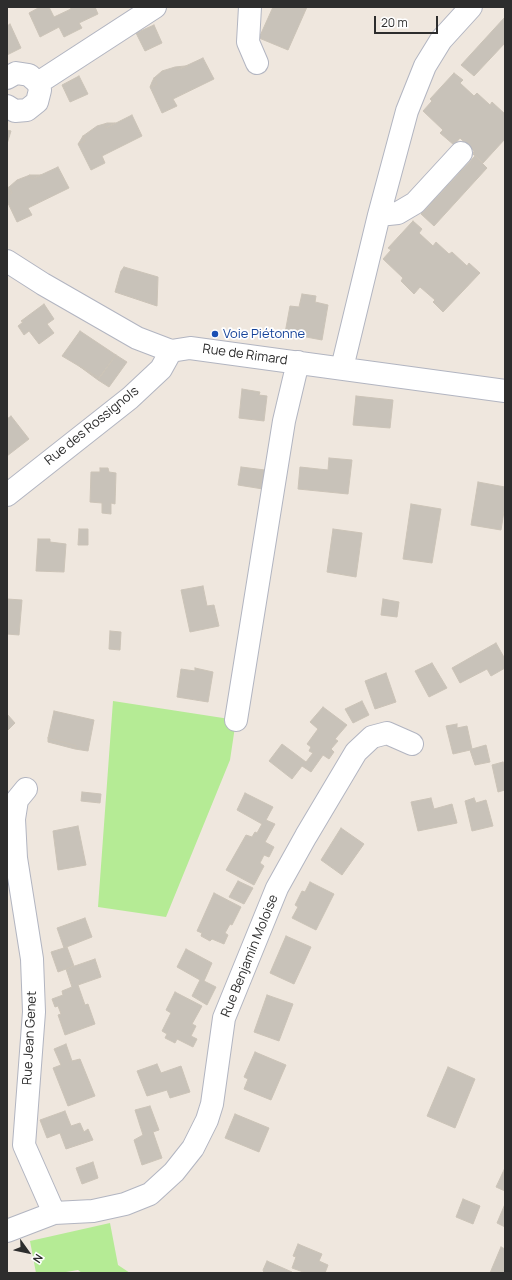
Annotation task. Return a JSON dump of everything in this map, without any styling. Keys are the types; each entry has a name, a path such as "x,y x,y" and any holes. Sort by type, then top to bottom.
{"street":[{"path":"38,83 155,7"},
{"path":"250,7 248,42 257,63"},
{"path":"342,368 379,215 407,111 425,66 441,40 471,7"},
{"path":"7,78 16,73 22,73 34,78 38,83 39,96 33,107 21,112 15,111 7,106"},
{"path":"379,215 398,213 415,203 461,154"},
{"name":"Rue de Rimard","path":"7,261 136,338 171,351 190,348 505,391"},
{"name":"Rue des Rossignols","path":"7,495 130,398 161,369 171,351"},
{"path":"236,720 284,420 298,362"},
{"name":"Rue Benjamin Moloise","path":"7,1231 54,1213 93,1211 125,1204 150,1194 174,1172 193,1148 207,1120 212,1104 224,1018 277,888 356,752 372,737 387,733 412,744"},
{"name":"Rue Jean Genet","path":"26,789 17,800 14,819 16,858 32,959 34,1012 16,1141 54,1213"}],"green space":[{"path":"113,701 236,720 230,760 166,917 98,907"},
{"path":"110,1223 118,1265 130,1273 82,1273 78,1270 60,1273 36,1273 30,1241"}],"building":[{"path":"40,7 49,7 54,17 71,9 70,7 95,7 98,14 79,23 82,28 64,37 59,27 40,37 29,13"},
{"path":"273,7 307,7 288,50 259,38"},
{"path":"505,17 505,43 474,76 461,65"},
{"path":"10,24 21,48 7,55 7,26"},
{"path":"154,25 162,43 145,51 136,33"},
{"path":"203,58 214,79 173,99 177,106 162,113 150,87 157,84 154,78 162,71 175,67 177,70"},
{"path":"185,66 187,66 177,70 175,67"},
{"path":"454,73 463,80 460,83 474,96 477,93 490,105 492,102 505,114 505,139 483,163 473,154 474,151 460,138 454,145 440,133 443,130 423,111 432,101 430,99"},
{"path":"79,76 88,94 70,102 62,85"},
{"path":"154,78 157,84 150,87 152,82"},
{"path":"132,115 142,136 102,156 105,163 91,170 78,144 85,141 83,136 97,126 104,124 106,128"},
{"path":"107,123 115,123 106,128 104,124"},
{"path":"7,130 11,131 7,144"},
{"path":"83,136 85,141 78,144 80,141"},
{"path":"475,156 487,168 434,226 421,214"},
{"path":"58,167 69,188 28,208 32,215 17,222 7,201 7,195 12,193 9,187 17,180 30,175 32,179"},
{"path":"30,175 41,175 32,179"},
{"path":"9,187 12,193 7,195 7,190"},
{"path":"413,221 422,229 419,233 433,246 436,242 449,254 452,252 467,266 469,263 480,273 443,312 433,302 435,300 420,287 414,294 401,281 403,278 383,259 391,250 388,248"},
{"path":"124,267 158,277 157,306 115,292 121,271"},
{"path":"302,294 316,296 315,302 328,305 322,340 285,333 290,306 299,307"},
{"path":"44,304 54,319 47,324 54,333 39,344 29,331 24,335 18,326 23,322 21,321"},
{"path":"80,331 116,355 99,378 62,356"},
{"path":"116,355 127,362 109,387 98,380"},
{"path":"79,366 99,378 98,380"},
{"path":"242,389 260,392 259,395 267,396 264,421 239,418"},
{"path":"356,396 393,400 390,428 353,425"},
{"path":"11,416 29,439 7,456 7,419"},
{"path":"329,458 352,460 348,494 298,489 300,467 328,470"},
{"path":"241,467 265,470 263,489 238,485"},
{"path":"100,468 108,468 109,472 116,473 115,504 111,503 111,514 102,513 102,503 90,502 91,472 100,472"},
{"path":"478,482 505,487 505,505 501,530 471,525"},
{"path":"411,504 441,509 432,563 403,559"},
{"path":"79,529 88,529 88,545 78,545"},
{"path":"333,529 362,533 356,577 327,572"},
{"path":"38,539 50,539 50,542 66,544 64,572 36,571"},
{"path":"203,586 207,606 214,605 219,626 190,632 181,590"},
{"path":"7,599 22,600 19,635 7,634"},
{"path":"383,599 399,602 397,617 381,615"},
{"path":"110,631 121,632 120,650 109,649"},
{"path":"496,643 505,659 505,668 491,676 487,669 460,683 452,668"},
{"path":"432,663 447,688 429,697 415,671"},
{"path":"195,668 213,672 208,702 177,697 181,669 195,671"},
{"path":"386,673 396,702 375,709 365,681"},
{"path":"362,701 369,715 353,723 345,709"},
{"path":"323,707 347,725 335,739 338,741 331,749 334,752 329,759 323,755 311,772 302,766 292,779 269,761 282,744 306,762 313,753 309,751 311,747 307,744 318,729 310,722"},
{"path":"54,711 94,720 88,751 75,749 76,746 48,738"},
{"path":"7,714 15,723 7,731"},
{"path":"457,724 457,728 467,726 472,749 486,745 490,762 475,765 470,750 453,754 446,726"},
{"path":"48,738 76,746 75,749 48,742"},
{"path":"503,762 505,765 505,790 498,792 492,765"},
{"path":"82,792 101,794 100,803 81,801"},
{"path":"245,793 273,807 266,820 275,824 265,842 274,847 269,857 264,855 260,863 264,866 254,885 226,870 246,835 252,837 255,832 257,833 262,824 237,810"},
{"path":"431,798 434,809 452,804 457,823 418,831 411,802"},
{"path":"474,798 476,803 486,800 493,826 472,831 465,801"},
{"path":"78,826 86,865 58,870 53,831"},
{"path":"341,828 364,844 342,875 321,860"},
{"path":"238,881 253,888 244,904 229,897"},
{"path":"310,882 334,894 316,930 292,918 298,907 295,905 302,891 305,892"},
{"path":"214,893 241,907 232,925 230,924 225,933 228,935 224,944 212,939 210,941 201,936 202,933 197,931"},
{"path":"85,918 92,937 64,948 57,928"},
{"path":"286,936 311,947 294,984 270,973"},
{"path":"67,947 74,966 58,972 51,952"},
{"path":"186,949 212,963 204,981 216,987 207,1005 192,996 200,980 177,967"},
{"path":"95,959 101,977 78,985 85,1005 88,1004 95,1024 65,1035 58,1015 61,1014 58,1006 55,1007 52,999 63,995 62,991 72,987 66,969"},
{"path":"175,992 202,1006 192,1024 196,1026 191,1036 197,1039 193,1047 177,1039 175,1043 165,1038 167,1034 162,1031 171,1013 166,1010"},
{"path":"267,995 293,1004 279,1041 254,1032"},
{"path":"66,1044 72,1061 80,1059 95,1096 68,1106 53,1068 61,1065 54,1049"},
{"path":"255,1052 286,1065 271,1100 244,1089 248,1079 244,1077"},
{"path":"157,1064 161,1073 181,1066 190,1092 170,1098 167,1090 147,1096 137,1071"},
{"path":"448,1067 475,1079 455,1128 427,1116"},
{"path":"150,1106 159,1130 153,1132 162,1158 142,1165 134,1140 143,1135 135,1110"},
{"path":"65,1111 71,1126 80,1123 84,1132 88,1129 93,1140 66,1149 60,1133 47,1138 40,1120"},
{"path":"235,1114 269,1128 259,1152 225,1138"},
{"path":"93,1162 98,1178 82,1184 76,1168"},
{"path":"504,1170 505,1171 505,1191 496,1187"},
{"path":"463,1199 480,1206 473,1224 456,1217"},
{"path":"505,1204 505,1227 497,1223"},
{"path":"298,1244 322,1254 319,1261 328,1265 325,1273 306,1273 292,1268 296,1257 293,1256"},
{"path":"501,1247 505,1249 505,1273 490,1273"},
{"path":"267,1261 292,1272 264,1273 263,1270"}],"place":[{"name":"Voie Piétonne","path":"215,334"}]}
